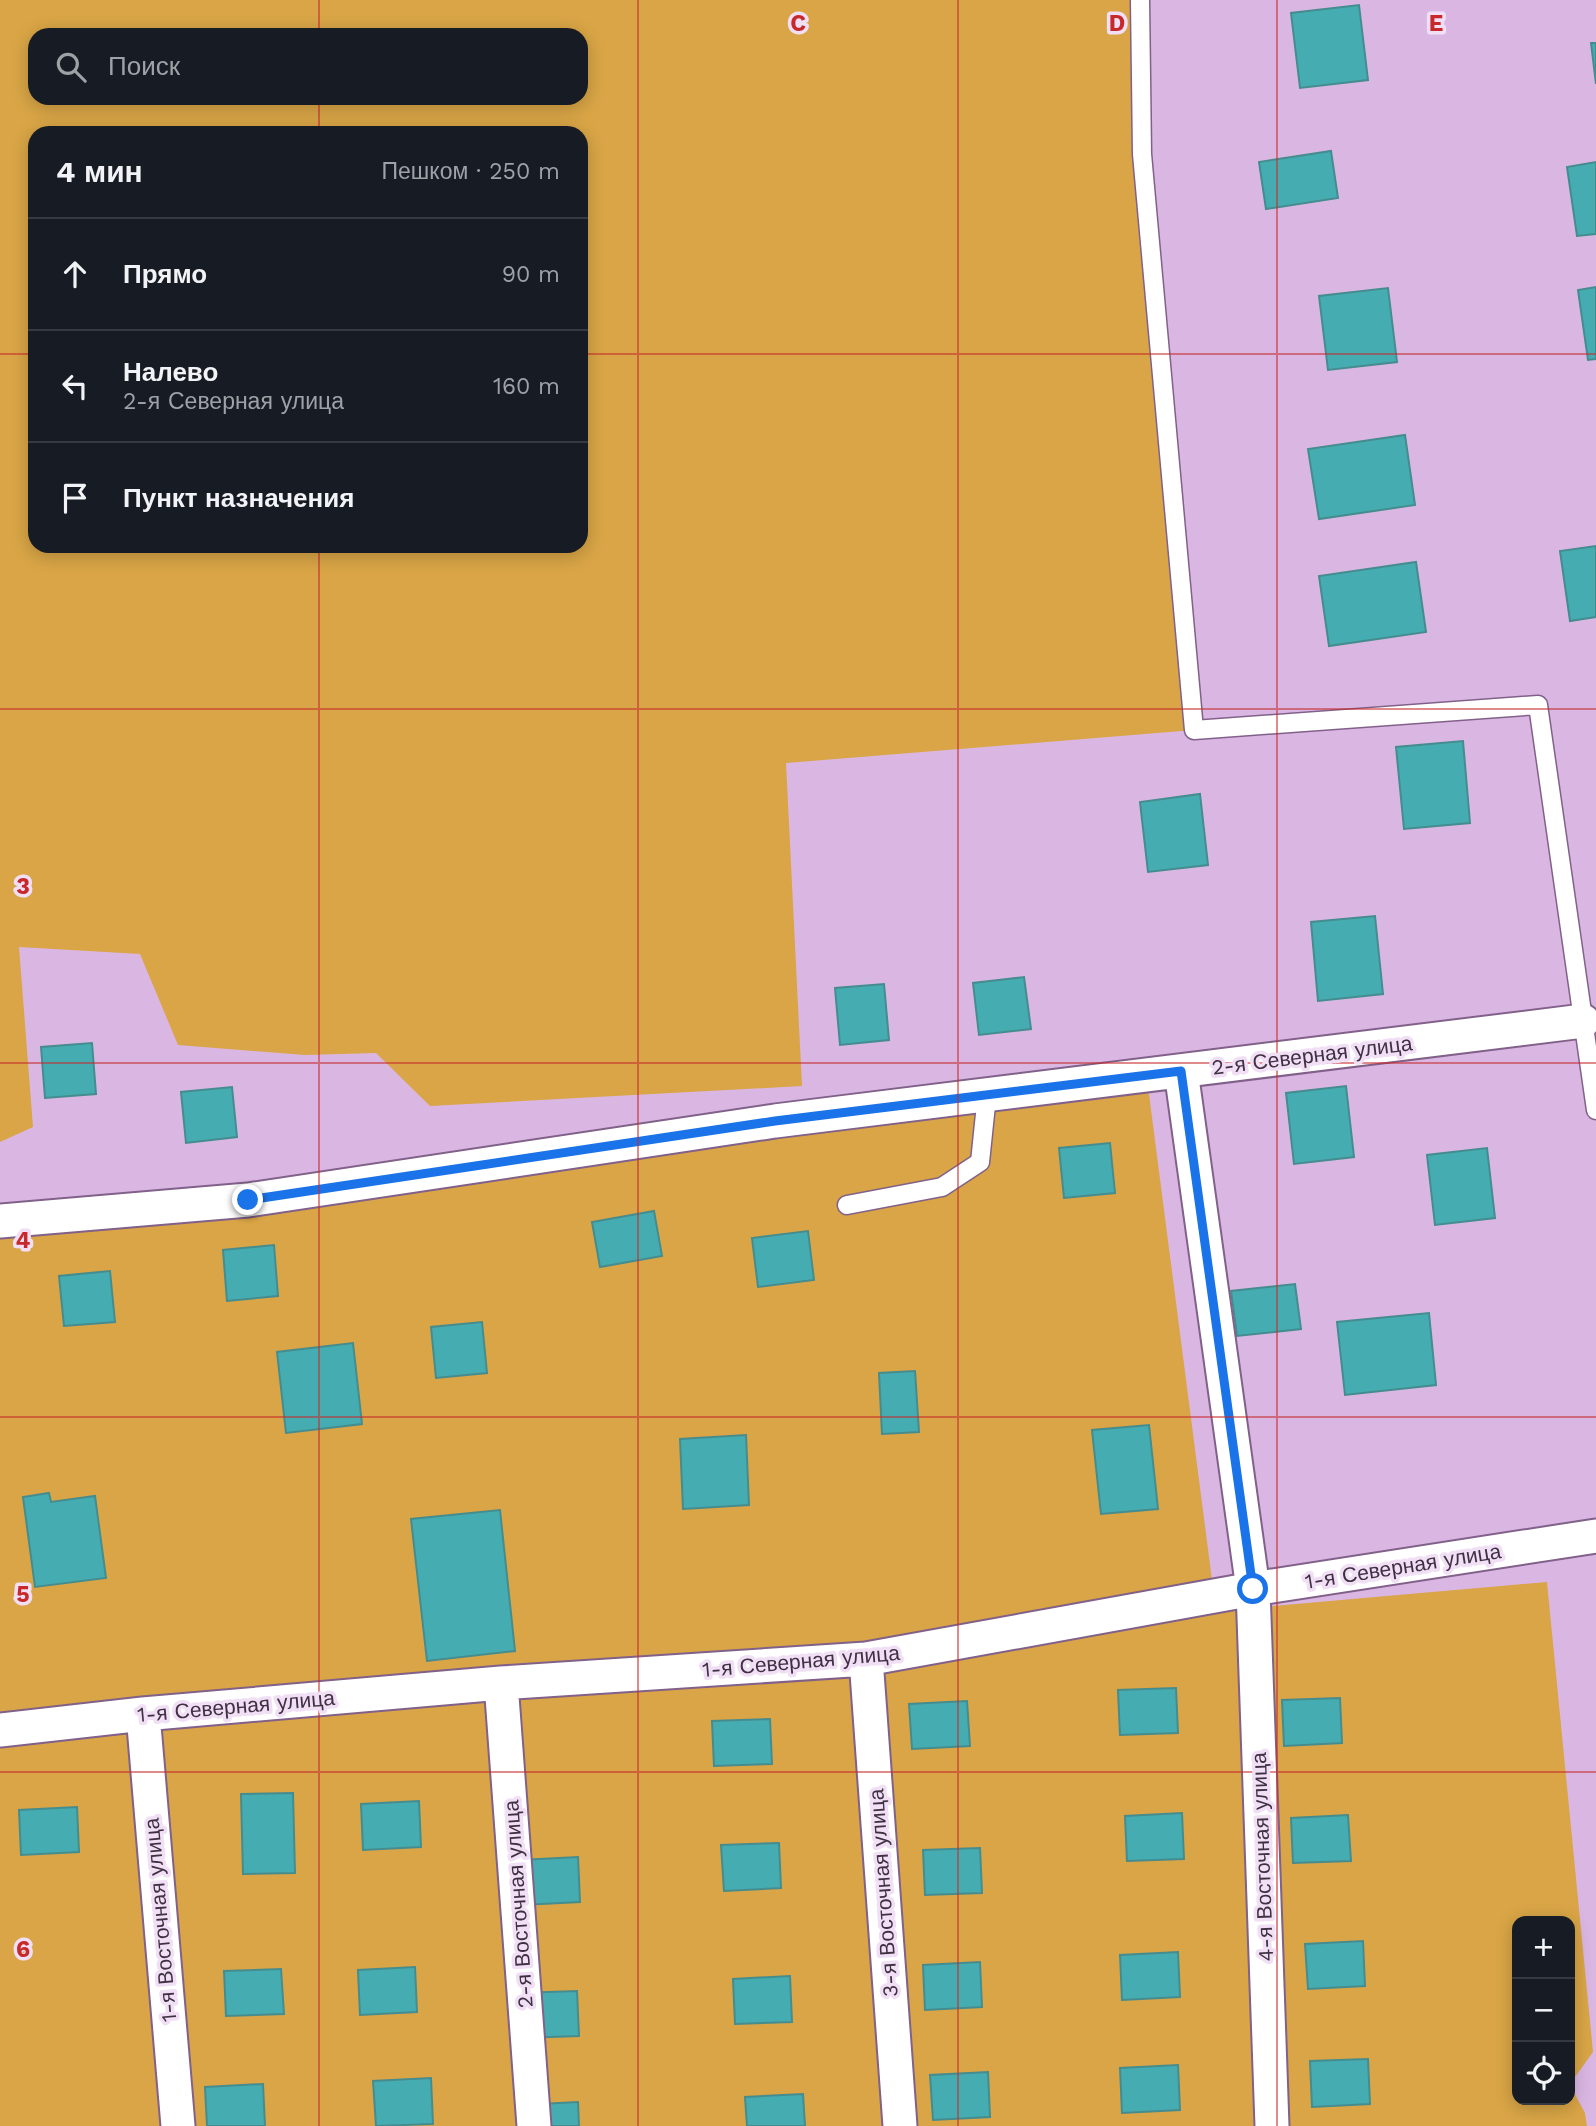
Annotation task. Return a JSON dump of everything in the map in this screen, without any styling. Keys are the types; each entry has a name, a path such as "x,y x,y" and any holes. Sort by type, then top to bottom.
{"street":[{"name":"2-я Северная улица","path":"0,1222 248,1200 775,1121 1583,1021"},
{"name":"4-я Восточная улица","path":"1181,1071 1253,1589 1272,2126"},
{"name":"1-я Северная улица","path":"0,1730 143,1714 501,1683 866,1659 1253,1589 1596,1536"},
{"name":"3-я Восточная улица","path":"866,1659 900,2126"},
{"name":"2-я Восточная улица","path":"501,1683 534,2126"},
{"name":"1-я Восточная улица","path":"143,1714 178,2126"}],"lane":[{"path":"1140,0 1142,154 1194,730 1538,705 1596,1110"},
{"path":"847,1205 942,1187 980,1162 987,1095"}],"shaded area":[{"path":"0,0 1140,0 1142,154 1194,730 786,763 802,1086 430,1106 376,1053 305,1055 178,1045 140,954 19,947 33,1127 0,1142"},
{"path":"1146,1071 1216,1611 1547,1582 1593,2052 1575,2077 1575,1916 1512,1916 1512,2105 1575,2105 1575,2094 1585,2113 1587,2126 0,2126 0,1221 312,1207"}],"building":[{"path":"1359,5 1368,80 1300,88 1291,13"},
{"path":"1591,43 1596,43 1596,84"},
{"path":"1331,151 1338,198 1266,209 1259,162"},
{"path":"1596,162 1596,234 1577,236 1567,167"},
{"path":"1596,287 1596,359 1588,360 1578,290"},
{"path":"1388,288 1397,362 1328,370 1319,296"},
{"path":"1405,435 1415,505 1319,519 1308,449"},
{"path":"1596,546 1596,617 1570,621 1560,551"},
{"path":"1416,562 1426,632 1329,646 1319,576"},
{"path":"1463,741 1470,823 1404,829 1396,747"},
{"path":"1200,794 1208,865 1148,872 1140,802"},
{"path":"1375,916 1383,994 1318,1001 1311,922"},
{"path":"1024,977 1031,1029 979,1035 973,983"},
{"path":"884,984 889,1040 840,1045 835,988"},
{"path":"92,1043 96,1094 45,1098 41,1047"},
{"path":"1346,1086 1354,1157 1294,1164 1286,1093"},
{"path":"232,1087 237,1137 186,1143 181,1092"},
{"path":"1110,1143 1115,1193 1064,1198 1059,1148"},
{"path":"1487,1148 1495,1218 1435,1225 1427,1155"},
{"path":"654,1211 662,1256 600,1267 592,1222"},
{"path":"808,1231 814,1280 758,1287 752,1238"},
{"path":"274,1245 278,1296 227,1301 223,1250"},
{"path":"110,1271 115,1322 64,1326 59,1276"},
{"path":"1295,1284 1301,1329 1237,1336 1231,1291"},
{"path":"1429,1313 1436,1385 1345,1395 1337,1322"},
{"path":"482,1322 487,1373 436,1378 431,1327"},
{"path":"353,1343 362,1424 286,1433 277,1352"},
{"path":"915,1371 919,1432 882,1434 879,1373"},
{"path":"1149,1425 1158,1509 1101,1514 1092,1430"},
{"path":"746,1435 749,1505 683,1509 680,1439"},
{"path":"49,1493 51,1502 95,1496 106,1578 35,1587 23,1497"},
{"path":"500,1510 515,1651 427,1661 411,1519"},
{"path":"1176,1688 1178,1733 1120,1735 1118,1690"},
{"path":"1340,1698 1342,1743 1284,1746 1282,1700"},
{"path":"967,1701 970,1746 912,1749 909,1704"},
{"path":"770,1719 772,1764 714,1766 712,1721"},
{"path":"293,1793 295,1873 243,1874 241,1794"},
{"path":"419,1801 421,1847 363,1850 361,1804"},
{"path":"77,1807 79,1852 21,1855 19,1810"},
{"path":"1182,1813 1184,1859 1127,1861 1125,1816"},
{"path":"1348,1815 1351,1861 1293,1863 1291,1818"},
{"path":"779,1843 781,1888 724,1891 721,1845"},
{"path":"980,1848 982,1893 925,1895 923,1850"},
{"path":"578,1857 580,1902 522,1905 520,1860"},
{"path":"1363,1941 1365,1986 1308,1989 1305,1944"},
{"path":"1178,1952 1180,1997 1122,2000 1120,1955"},
{"path":"980,1962 982,2007 925,2010 923,1965"},
{"path":"415,1967 417,2012 360,2015 358,1970"},
{"path":"281,1969 284,2014 226,2016 224,1971"},
{"path":"790,1976 792,2022 735,2024 733,1979"},
{"path":"577,1991 579,2036 521,2038 519,1993"},
{"path":"1368,2059 1370,2104 1312,2107 1310,2061"},
{"path":"1178,2065 1180,2110 1122,2113 1120,2068"},
{"path":"988,2072 990,2117 933,2120 930,2075"},
{"path":"431,2078 433,2124 376,2126 373,2081"},
{"path":"263,2084 265,2126 207,2126 205,2087"},
{"path":"803,2094 805,2126 747,2126 745,2097"},
{"path":"578,2102 579,2126 521,2126 520,2105"}],"route":[{"path":"248,1200 775,1121 1181,1071 1253,1589"}]}
